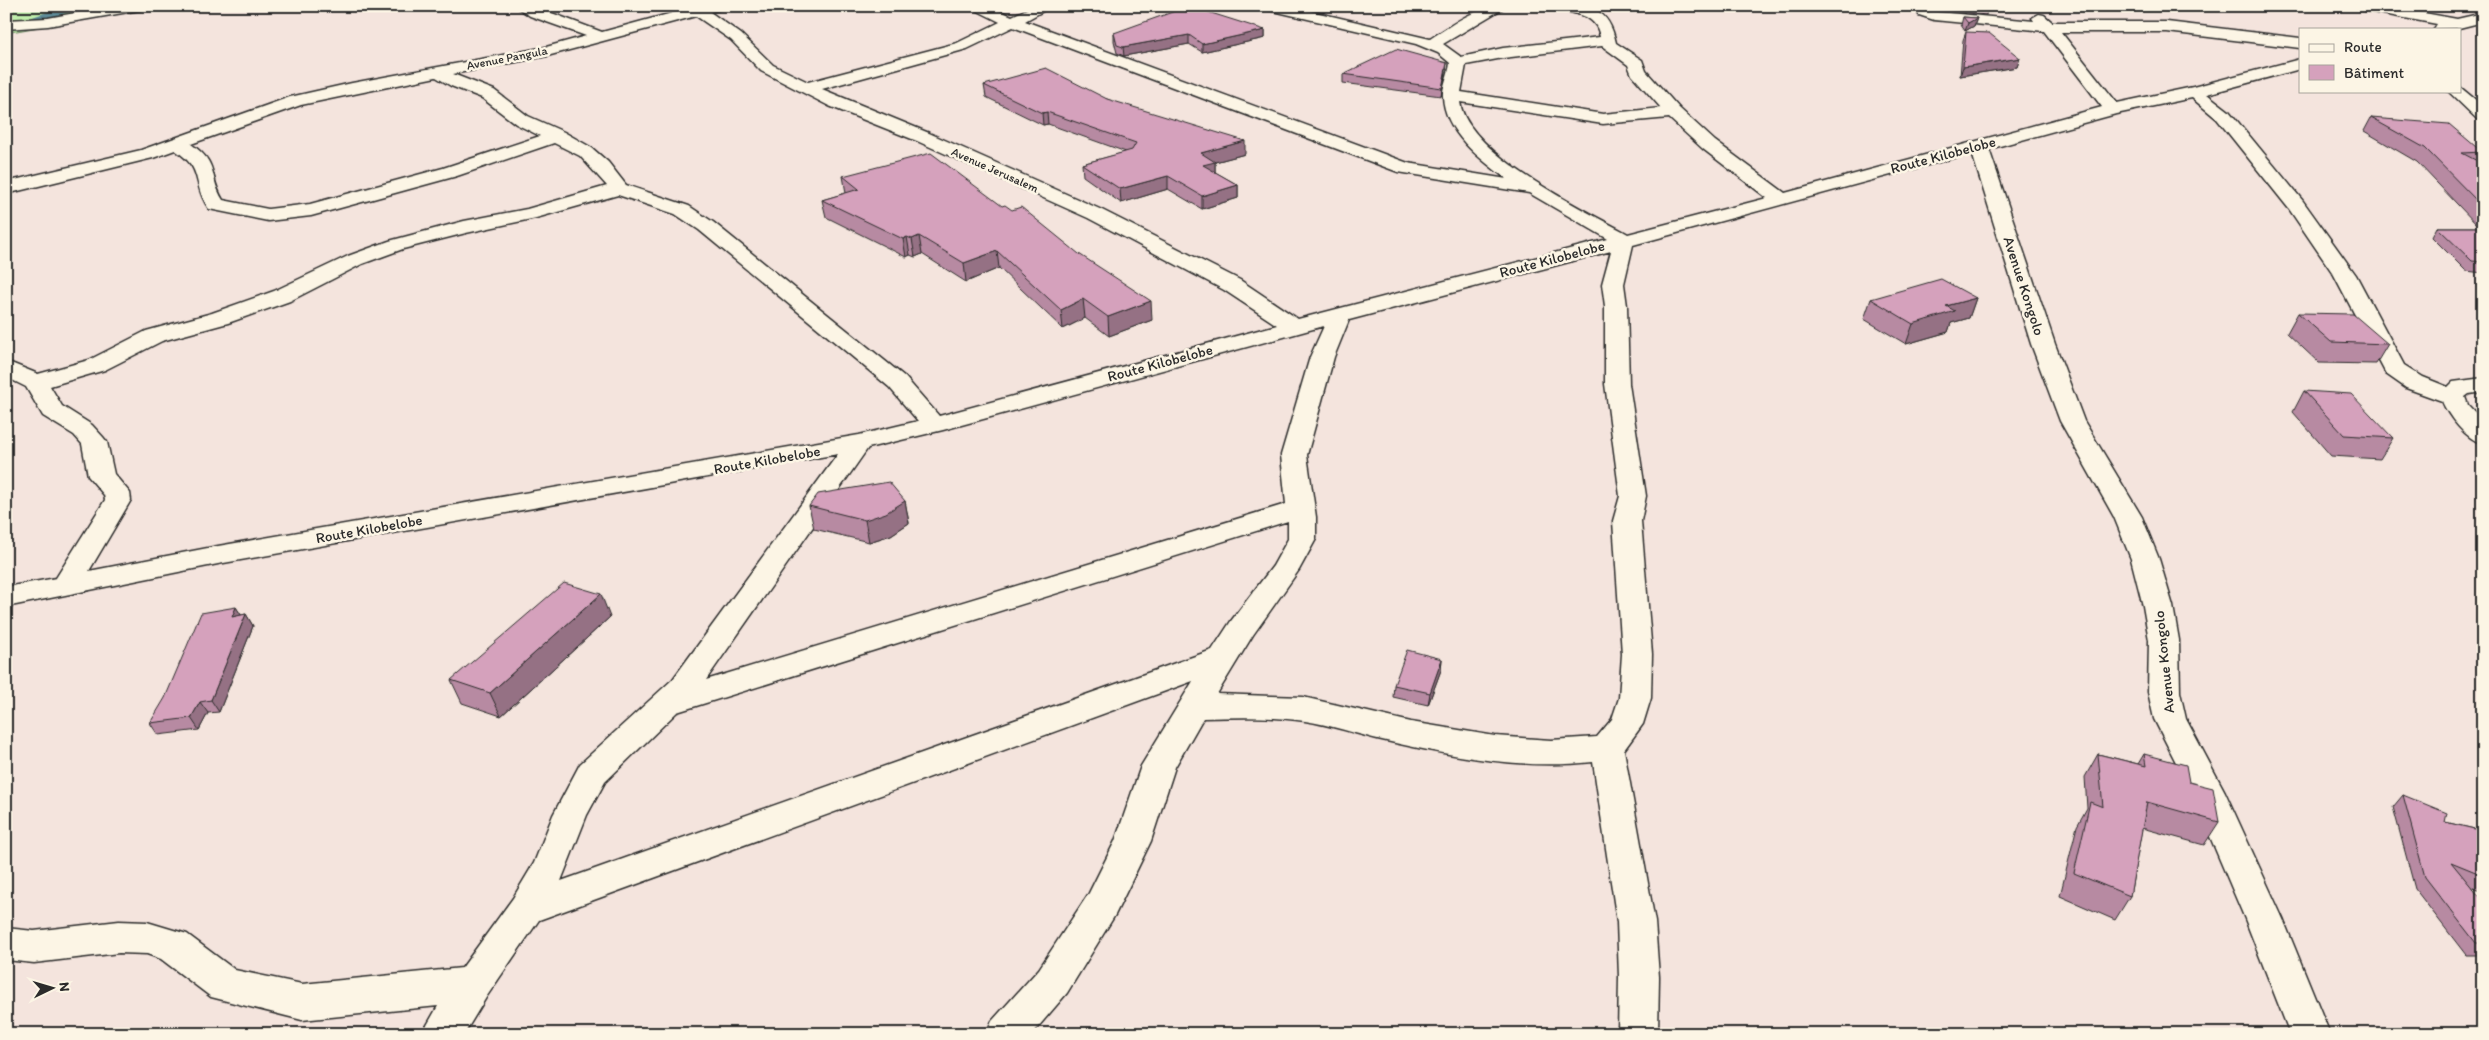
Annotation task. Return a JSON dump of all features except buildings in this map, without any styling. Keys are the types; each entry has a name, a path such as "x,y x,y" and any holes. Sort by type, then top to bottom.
{"street":[{"path":"6,25 48,22 140,6"},
{"path":"522,6 535,13 600,36"},
{"path":"975,6 1057,40 1405,168 1536,189"},
{"path":"806,88 962,46 1046,6"},
{"path":"1192,706 1273,706 1304,709 1461,744 1548,753 1571,753 1607,748 1627,724 1635,698 1637,654 1627,521 1633,496 1617,384 1616,306 1613,284 1624,240 1536,189 1489,158 1468,137 1452,109 1450,95 1458,79 1458,62 1444,50 1393,34 1321,20 1269,6"},
{"path":"1432,46 1466,22 1500,6"},
{"path":"1560,6 1600,20 1605,25 1608,41 1613,49 1626,54 1636,63 1638,72 1658,91 1674,112 1709,145 1782,200"},
{"path":"1925,6 1924,12 1929,15 2046,26 2167,27 2299,44"},
{"path":"2033,6 2046,26 2057,36 2113,109"},
{"path":"2360,6 2459,24"},
{"name":"Avenue Pangula","path":"6,188 147,154 296,101 352,88 547,51 708,9"},
{"name":"Avenue Jerusalem","path":"708,9 767,68 806,88 1095,214 1232,285 1295,327"},
{"path":"1321,20 1353,9"},
{"path":"2443,28 2483,17"},
{"path":"1458,62 1503,53 1608,41"},
{"name":"Route Kilobelobe","path":"6,596 218,555 859,443 934,425 1340,315 1782,200 2113,109 2195,92 2299,64"},
{"path":"439,72 457,83 488,94 522,120 558,136 586,152 596,160 619,189 674,207 706,226 897,382 934,425"},
{"path":"2195,92 2223,115 2296,205 2345,275 2367,321 2394,370 2405,379 2424,388 2452,396"},
{"path":"2457,92 2483,115"},
{"path":"1450,95 1603,119 1674,112"},
{"path":"178,144 196,157 204,168 209,195 216,205 268,216 311,210 441,175 558,136"},
{"name":"Avenue Kongolo","path":"1979,146 2043,344 2072,421 2128,517 2145,559 2158,606 2164,640 2164,692 2170,719 2220,819 2264,919 2310,1034"},
{"path":"36,382 97,365 154,336 220,318 282,296 355,260 396,245 464,227 529,214 619,189"},
{"path":"1006,1034 1053,981 1102,904 1134,841 1158,766 1192,706 1223,658 1285,570 1302,539 1294,454 1322,357 1340,315"},
{"path":"6,368 36,382 52,412 83,430 94,442 101,476 117,493 118,500 65,586"},
{"path":"2452,396 2462,387 2483,385"},
{"path":"2452,396 2457,408 2483,436"},
{"path":"442,1034 473,984 526,909 550,867 570,815 592,773 684,687 859,443"},
{"path":"665,704 1300,508"},
{"path":"526,909 1223,658"},
{"path":"1607,748 1636,922 1639,977 1638,1034"},
{"path":"6,944 34,947 119,937 146,938 174,946 225,985 302,1002 346,999 473,984"}],"green space":[{"path":"6,6 155,6 6,33"}],"waterway":[{"path":"26,23 74,6"}]}
